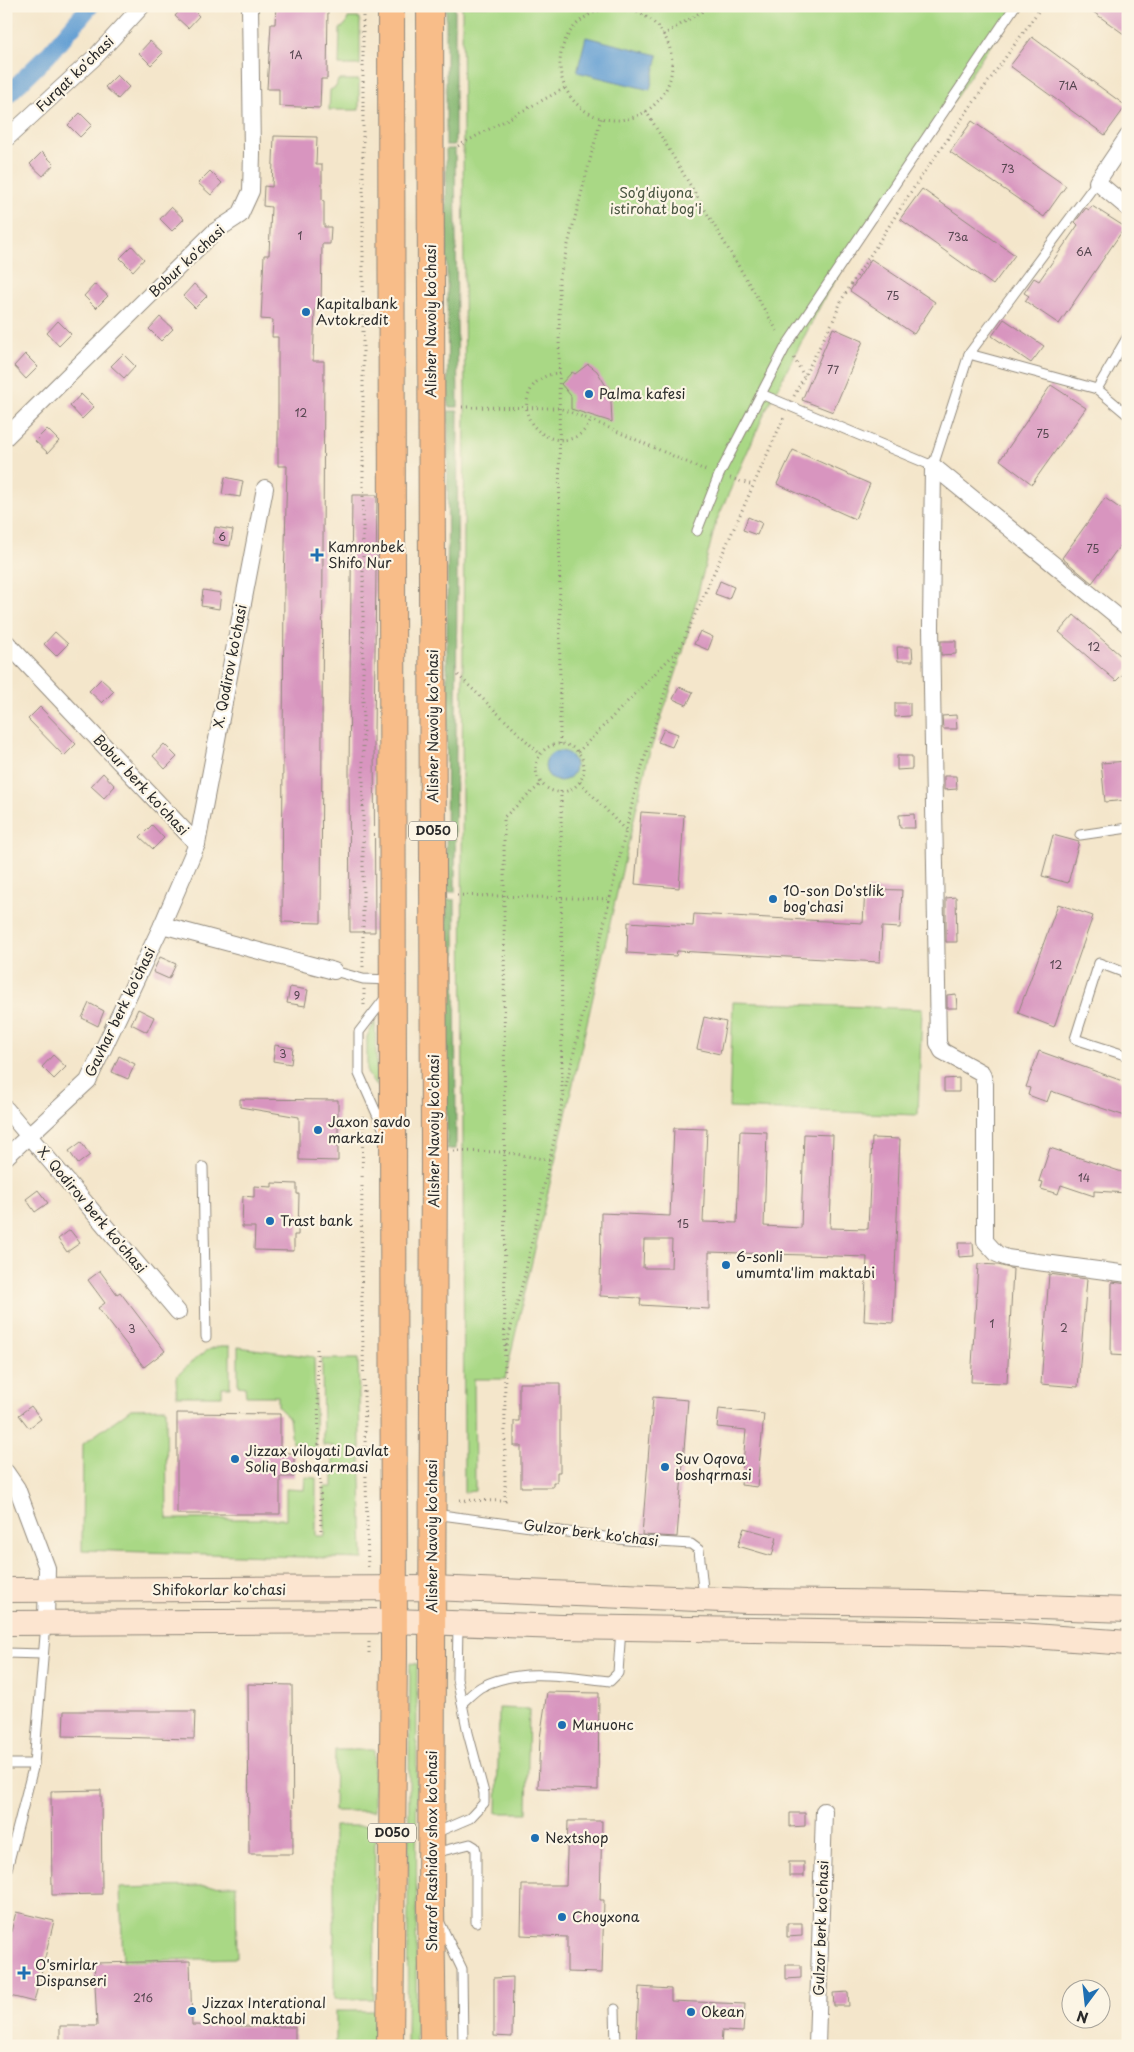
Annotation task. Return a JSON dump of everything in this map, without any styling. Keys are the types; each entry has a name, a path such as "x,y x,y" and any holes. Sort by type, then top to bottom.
{"main road":[{"name":"D050","path":"390,6 392,1148 380,1589 390,2046"},
{"name":"Alisher Navoiy ko'chasi","path":"430,6 434,1150 432,1656"},
{"name":"Shifokorlar ko'chasi","path":"6,1590 432,1588 704,1599 1128,1610"},
{"path":"6,1623 381,1621 621,1628 1005,1634 1128,1643"},
{"name":"Sharof Rashidov shox ko'chasi","path":"432,1656 431,1905 433,2046"}],"street":[{"name":"Furqat ko'chasi","path":"6,140 96,56 142,6"},
{"name":"Bobur ko'chasi","path":"6,437 214,232 240,215 251,191 250,6"},
{"path":"1128,136 1096,182 1128,208"},
{"path":"933,466 1128,625"},
{"path":"933,466 931,627 938,1044 942,1051 982,1073 985,1084 985,1241 997,1254 1006,1258 1128,1274"},
{"name":"X. Qodirov ko'chasi","path":"197,844 265,488"},
{"name":"Bobur berk ko'chasi","path":"6,642 197,844 162,925"},
{"path":"162,925 334,971"},
{"name":"Gavhar berk ko'chasi","path":"6,1157 88,1081 162,925"},
{"name":"X. Qodirov berk ko'chasi","path":"6,1109 178,1312"},
{"path":"6,1472 17,1488 46,1568 46,1623"},
{"name":"Gulzor berk ko'chasi","path":"817,2046 824,1811"}],"lane":[{"path":"697,531 718,475 786,346 1015,6"},
{"path":"761,394 933,466 969,354 1096,182"},
{"path":"1097,389 1128,336"},
{"path":"969,354 1097,389 1128,415"},
{"path":"1080,835 1128,828"},
{"path":"1128,974 1099,963 1075,1038 1128,1056"},
{"path":"334,971 392,984"},
{"path":"203,1167 206,1337"},
{"name":"Gulzor berk ko'chasi","path":"432,1514 627,1540 692,1544 699,1550 704,1599"},
{"path":"6,1873 34,1764 46,1623"},
{"path":"431,1844 470,1818 484,1803 484,1793 468,1733 457,1679 458,1623"},
{"path":"462,1703 482,1686 511,1676 554,1676 610,1681 618,1673 621,1628"},
{"path":"6,1653 43,1654"},
{"path":"6,1764 34,1764"},
{"path":"431,1844 470,1844 475,1847 476,1922"},
{"path":"431,1905 462,1969 463,2046"},
{"path":"615,2009 616,2046"}],"path":[{"path":"363,6 364,1013"},
{"path":"582,6 587,15"},
{"path":"642,14 644,6"},
{"path":"663,35 711,6"},
{"path":"505,1350 525,1274 625,830 637,783 680,648 789,406 847,291 920,178 1042,6"},
{"path":"617,7 642,14 658,26 668,43 672,60 671,77 664,93 653,107 638,116 621,120 601,118 586,112 571,99 562,82 559,63 563,44 572,28 587,15 617,7"},
{"path":"458,146 565,88"},
{"path":"646,111 804,376"},
{"path":"560,744 559,279 601,118"},
{"path":"560,373 544,376 530,392 527,407 532,424 538,432 548,438 559,440 570,439 581,433 591,420"},
{"path":"462,407 559,408 718,475 753,485"},
{"path":"578,752 680,648"},
{"path":"458,675 540,754"},
{"path":"560,744 570,745 578,752 584,763 584,771 580,782 572,789 561,792 549,789 542,782 536,770 540,754 546,748 560,744"},
{"path":"460,1500 506,1501 504,817 542,782"},
{"path":"580,782 625,830"},
{"path":"561,792 562,1103"},
{"path":"457,895 608,900"},
{"path":"363,1108 361,1260 380,1589"},
{"path":"459,1151 504,1152 550,1160"},
{"path":"317,1349 321,1533"},
{"path":"369,1653 381,1621"}],"green space":[{"path":"446,6 455,6 455,145 446,145"},
{"name":"So'g'diyona istirohat bog'i","path":"462,6 1016,6 827,293 766,410 716,522 683,652 648,758 505,1379 474,1379 475,1491 464,1492 462,783 465,411"},
{"path":"348,18 360,18 360,65 339,65 340,29 346,24"},
{"path":"338,80 359,80 359,110 329,110 330,90 336,87"},
{"path":"446,149 455,149 458,407 448,407"},
{"path":"448,411 458,411 455,892 446,892"},
{"path":"446,899 455,900 456,1149 447,1149"},
{"path":"733,1002 922,1009 918,1115 729,1108"},
{"path":"375,1021 377,1087 367,1073 367,1037"},
{"path":"220,1346 230,1346 230,1387 222,1387 222,1396 177,1396 176,1377 201,1354"},
{"path":"238,1347 314,1357 316,1455 305,1455 304,1443 292,1443 289,1418 278,1407 278,1396 246,1396 245,1387 238,1386"},
{"path":"322,1359 358,1359 363,1559 82,1550 83,1444 131,1409 166,1408 167,1519 286,1519 286,1489 304,1490 305,1477 316,1478 316,1536 325,1536 324,1487 333,1487 333,1446 323,1445"},
{"path":"410,1663 417,1664 416,2046 407,2046"},
{"path":"499,1708 529,1709 527,1813 497,1813"},
{"path":"335,1750 374,1750 374,1811 334,1811"},
{"path":"334,1826 375,1826 374,1999 334,1999"},
{"path":"236,1885 237,1958 123,1961 120,1888"},
{"path":"336,2011 374,2011 374,2046 336,2046"}],"water":[{"path":"586,37 658,55 650,90 577,72"},
{"path":"560,751 571,755 575,766 571,777 560,781 549,777 545,766 549,755"}],"building":[{"path":"184,6 189,6 199,16 188,28 175,16"},
{"path":"276,6 328,6 327,79 321,79 320,108 279,106 279,89 267,89 271,24 275,24"},
{"path":"1085,6 1128,6 1128,37"},
{"path":"1032,37 1126,106 1105,135 1010,66"},
{"path":"150,41 163,53 151,65 139,53"},
{"path":"117,75 129,87 118,99 105,87"},
{"path":"80,113 92,125 80,137 68,125"},
{"path":"972,121 1066,186 1044,217 950,152"},
{"path":"274,136 317,137 316,165 322,165 324,227 331,227 330,244 322,244 321,310 315,309 313,361 324,361 321,923 282,922 284,584 287,466 278,466 278,337 272,337 273,320 261,319 264,255 269,255 271,207 263,206 264,186 272,187"},
{"path":"42,152 54,164 43,176 30,164"},
{"path":"210,171 222,183 211,195 198,183"},
{"path":"922,189 1015,255 993,285 900,219"},
{"path":"1092,206 1125,227 1059,324 1025,301 1029,296 1024,293 1034,278 1039,281 1078,225 1075,222 1086,208 1089,210"},
{"path":"171,207 184,219 172,231 160,219"},
{"path":"132,246 144,259 133,271 120,258"},
{"path":"871,259 935,302 914,334 850,291"},
{"path":"95,284 108,296 96,308 84,296"},
{"path":"194,284 207,296 195,308 183,296"},
{"path":"160,317 173,329 161,341 149,329"},
{"path":"1004,319 1044,346 1031,363 992,336"},
{"path":"58,321 71,334 59,346 47,333"},
{"path":"833,328 863,341 833,412 802,400"},
{"path":"25,354 38,367 26,379 14,366"},
{"path":"123,354 135,366 124,378 111,366"},
{"name":"Palma kafesi","path":"588,364 597,371 609,391 612,422 571,409 571,396 561,384 572,372 575,374"},
{"path":"1051,385 1086,408 1032,484 1000,460"},
{"path":"81,394 94,407 82,419 70,406"},
{"path":"47,429 59,441 48,453 35,441"},
{"path":"793,450 870,484 855,519 777,484"},
{"path":"225,477 243,481 240,497 222,494"},
{"path":"352,495 377,495 374,732 375,932 350,932 349,772"},
{"path":"1105,498 1128,514 1128,535 1092,583 1062,558"},
{"path":"748,517 762,523 757,535 743,530"},
{"path":"215,527 233,530 230,546 212,543"},
{"path":"720,581 734,587 729,599 715,594"},
{"path":"203,590 221,593 219,609 201,606"},
{"path":"1074,615 1128,662 1128,669 1116,681 1059,632"},
{"path":"700,631 713,637 708,650 694,644"},
{"path":"55,632 68,644 56,656 44,644"},
{"path":"941,641 956,641 956,654 941,655"},
{"path":"897,647 912,647 913,661 898,661"},
{"path":"101,679 114,691 102,703 89,691"},
{"path":"679,687 693,692 687,705 673,699"},
{"path":"895,703 910,703 910,716 895,717"},
{"path":"40,707 76,744 64,756 28,719"},
{"path":"956,715 957,729 943,729 942,716"},
{"path":"664,729 678,734 672,747 658,742"},
{"path":"164,744 177,757 165,769 153,756"},
{"path":"897,756 912,756 912,769 897,770"},
{"path":"1128,761 1128,800 1105,802 1101,763"},
{"path":"103,773 115,786 104,798 91,786"},
{"path":"944,776 956,776 957,789 944,790"},
{"path":"641,812 684,815 679,888 635,884"},
{"path":"914,814 915,828 900,828 899,815"},
{"path":"152,825 164,838 153,849 140,837"},
{"path":"1053,835 1079,842 1068,883 1042,876"},
{"path":"865,889 902,890 900,928 882,927 880,962 677,951 676,956 627,953 628,922 693,926 694,914 863,923"},
{"path":"956,897 957,942 946,942 946,898"},
{"path":"1058,904 1093,916 1054,1027 1018,1013"},
{"path":"160,957 176,964 169,979 153,972"},
{"path":"290,987 308,990 305,1006 287,1003"},
{"path":"956,994 957,1008 947,1008 947,995"},
{"path":"89,1003 104,1011 98,1026 82,1018"},
{"path":"138,1009 154,1017 147,1032 131,1024"},
{"path":"704,1017 726,1022 720,1054 697,1049"},
{"path":"275,1045 293,1048 291,1064 273,1061"},
{"path":"1039,1051 1128,1083 1128,1117 1051,1091 1047,1102 1028,1095 1030,1088 1026,1087"},
{"path":"53,1055 66,1067 54,1079 42,1067"},
{"path":"119,1056 135,1064 128,1079 112,1072"},
{"path":"959,1078 959,1092 944,1092 944,1079"},
{"name":"Jaxon savdo markazi","path":"240,1099 338,1100 338,1161 299,1160 299,1117 240,1107"},
{"path":"674,1128 707,1129 703,1222 737,1223 740,1131 767,1132 764,1226 801,1228 804,1134 833,1135 830,1228 868,1229 872,1138 900,1139 893,1323 864,1321 867,1257 709,1252 709,1309 640,1305 641,1298 600,1296 601,1213 670,1216","holes":["644,1240 672,1240 671,1268 643,1268"]},
{"path":"81,1142 90,1155 78,1164 69,1151"},
{"path":"1050,1148 1128,1174 1128,1193 1094,1191 1094,1196 1061,1185 1058,1194 1041,1189 1043,1182 1039,1181"},
{"name":"Trast bank","path":"272,1183 297,1184 297,1194 299,1194 298,1235 294,1235 294,1251 254,1250 255,1227 242,1227 243,1196 254,1197 254,1186 272,1187"},
{"path":"38,1190 48,1203 35,1212 26,1199"},
{"path":"70,1230 80,1243 67,1252 58,1239"},
{"path":"958,1243 973,1243 974,1256 959,1257"},
{"path":"978,1264 998,1265 1013,1269 1007,1383 971,1382"},
{"path":"100,1271 117,1294 120,1292 165,1351 144,1367 98,1308 105,1303 88,1280"},
{"path":"1049,1274 1087,1279 1078,1387 1041,1384"},
{"path":"1112,1282 1128,1284 1128,1356 1111,1355"},
{"path":"519,1383 560,1383 560,1472 557,1472 557,1482 553,1482 553,1487 521,1487 521,1446 514,1446 514,1421 519,1421"},
{"name":"Suv Oqova boshqrmasi","path":"653,1397 688,1400 677,1537 642,1535"},
{"path":"31,1406 41,1419 29,1428 19,1415"},
{"path":"719,1409 764,1414 757,1487 741,1485 746,1430 717,1427"},
{"name":"Jizzax viloyati Davlat Soliq Boshqarmasi","path":"177,1413 280,1414 280,1453 294,1453 294,1477 280,1477 280,1514 177,1514"},
{"path":"744,1528 777,1537 772,1556 738,1546"},
{"path":"248,1684 292,1685 293,1854 249,1854"},
{"path":"547,1692 599,1693 598,1790 538,1788 540,1738"},
{"path":"64,1711 195,1711 194,1739 63,1736"},
{"path":"101,1790 102,1894 52,1895 51,1791"},
{"path":"790,1813 805,1813 805,1826 790,1827"},
{"name":"Choyxona","path":"568,1821 602,1821 600,1900 604,1900 602,1973 567,1972 567,1937 521,1935 522,1885 566,1885"},
{"path":"789,1862 804,1862 804,1876 789,1876"},
{"name":"O'smirlar Dispanseri","path":"16,1912 54,1921 34,2002 6,1995 6,1951"},
{"path":"787,1923 802,1923 802,1936 787,1937"},
{"name":"Jizzax Interational School maktabi","path":"190,1961 192,2025 295,2027 295,2046 60,2046 60,2026 97,2026 94,1963"},
{"path":"786,1965 801,1965 801,1978 786,1979"},
{"path":"513,1977 512,2037 494,2036 494,1978"},
{"name":"Okean","path":"639,1987 671,1989 671,2001 745,2004 743,2032 722,2031 721,2046 636,2046"},
{"path":"848,1992 849,2006 834,2006 833,1993"}],"waterway":[{"path":"6,96 49,54 90,6"}],"place":[{"name":"Kapitalbank Avtokredit","path":"306,312"},
{"name":"Palma kafesi","path":"589,394"},
{"name":"Kamronbek Shifo Nur","path":"317,555"},
{"name":"10-son Do'stlik bog'chasi","path":"773,899"},
{"name":"Jaxon savdo markazi","path":"318,1130"},
{"name":"Trast bank","path":"270,1221"},
{"name":"6-sonli umumta'lim maktabi","path":"726,1265"},
{"name":"Jizzax viloyati Davlat Soliq Boshqarmasi","path":"235,1459"},
{"name":"Suv Oqova boshqrmasi","path":"665,1467"},
{"name":"Минионс","path":"562,1725"},
{"name":"Nextshop","path":"535,1838"},
{"name":"Choyxona","path":"562,1917"},
{"name":"O'smirlar Dispanseri","path":"24,1973"},
{"name":"Jizzax Interational School maktabi","path":"192,2011"},
{"name":"Okean","path":"691,2012"}]}
